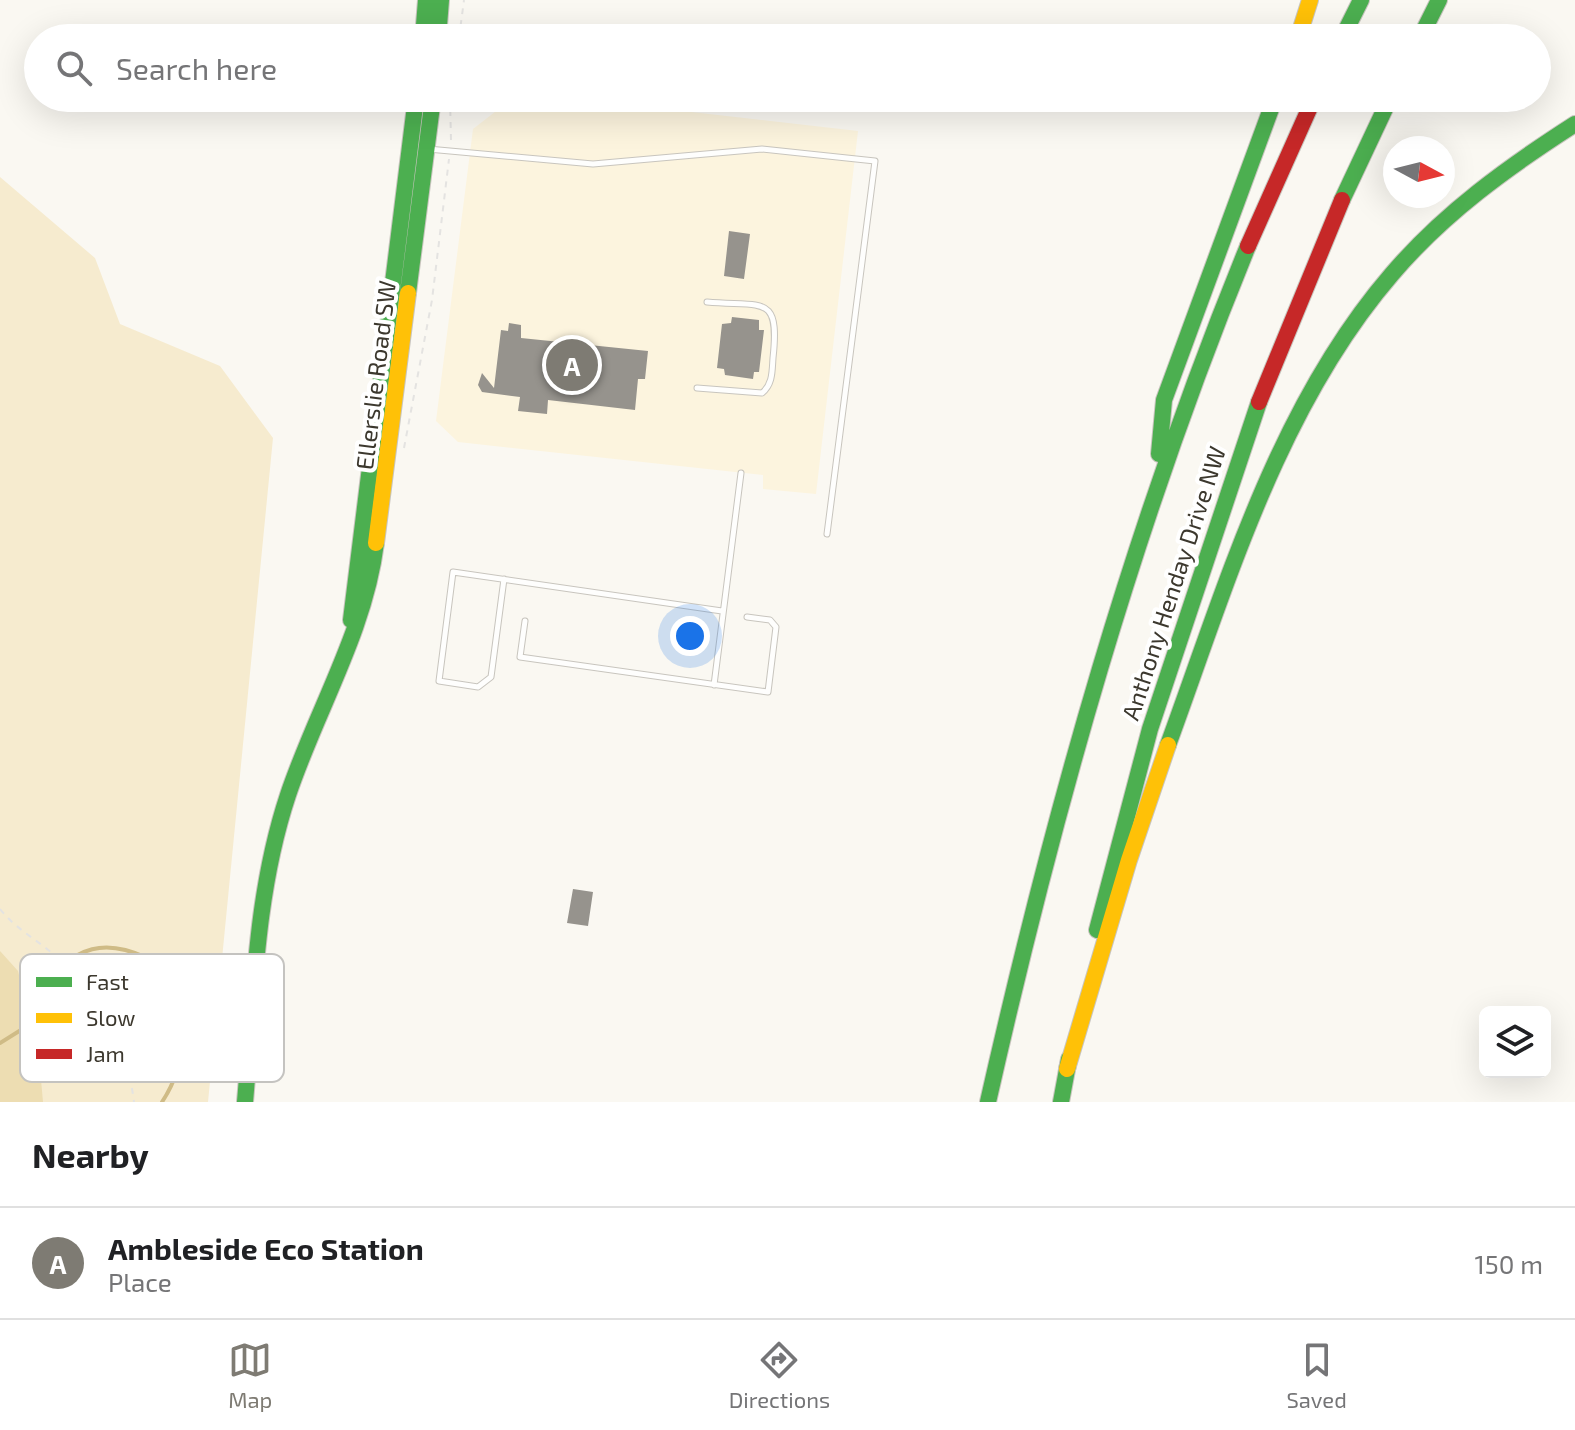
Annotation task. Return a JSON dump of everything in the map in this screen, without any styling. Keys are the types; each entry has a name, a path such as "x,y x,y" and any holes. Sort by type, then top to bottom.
{"main road":[{"path":"424,24 426,0"},
{"path":"439,24 441,0"},
{"path":"1302,24 1310,0"},
{"path":"1349,24 1361,0"},
{"path":"1427,24 1439,0"},
{"name":"Ellerslie Road SW","path":"257,954 263,888 288,795 368,597 379,540 419,149 417,112"},
{"name":"Ellerslie Road SW","path":"419,149 429,112"},
{"path":"1156,484 1164,400 1270,112"},
{"name":"Anthony Henday Drive NW","path":"988,1102 1042,858 1088,695 1156,484 1247,247 1308,112"},
{"name":"Anthony Henday Drive NW","path":"1061,1102 1106,889 1136,775 1222,503 1321,248 1384,112"},
{"path":"1067,1069 1151,794 1185,699 1244,538 1318,381 1371,299 1443,220 1532,151 1575,124"},
{"name":"Ellerslie Road SW","path":"245,1102 247,1082"}],"lane":[{"path":"419,149 593,164 762,149 875,161 827,534"},
{"path":"697,388 762,393 771,380 777,323 773,314 764,307 707,302"},
{"path":"714,685 741,473"},
{"path":"504,579 491,677 478,687 439,681 453,572 504,579 722,611"},
{"path":"525,621 520,657 768,692 776,627 770,620 747,617"}],"path":[{"path":"461,24 464,0"},
{"path":"450,112 451,136"},
{"path":"404,448 414,381 430,311 448,169"},
{"path":"0,909 19,931 52,954"},
{"path":"130,1082 134,1102"}],"shaded area":[{"path":"495,112 691,112 858,131 816,494 763,489 763,475 458,442 436,421 473,129"},
{"path":"0,177 95,258 120,324 220,366 273,438 222,954 20,954 20,1082 210,1082 208,1102 0,1102"},
{"path":"0,951 18,971 20,979 20,1082 41,1082 43,1102 0,1102"}],"building":[{"path":"729,231 750,234 744,279 724,276"},
{"path":"732,317 759,320 759,330 764,330 759,372 754,372 753,379 725,375 724,369 717,368 722,324 731,323"},
{"path":"509,323 521,325 521,338 648,351 645,379 638,379 635,410 548,400 547,414 518,411 520,397 482,392 478,385 482,373 494,388 501,330 508,331"},
{"path":"573,889 593,892 588,926 567,923"}],"waterway":[{"path":"80,954 108,947 136,954"},
{"path":"0,1043 20,1030"},
{"path":"162,1102 172,1082"}],"traffic: fast":[{"path":"424,24 426,0"},
{"path":"439,24 441,0"},
{"path":"1349,24 1361,0"},
{"path":"1427,24 1439,0"},
{"path":"351,620 414,112"},
{"path":"408,293 431,112"},
{"path":"1159,454 1164,400 1270,112"},
{"path":"1342,200 1383,112"},
{"path":"1168,745 1259,499 1317,381 1352,326 1392,274 1455,211 1501,174 1575,124"},
{"path":"988,1102 1040,884 1100,669 1169,456 1248,246"},
{"path":"1097,930 1150,729 1259,402"},
{"path":"257,954 262,908 277,832 299,764 362,608 376,543"},
{"path":"1061,1102 1069,1059"},
{"path":"245,1102 247,1082"}],"traffic: slow":[{"path":"1302,24 1310,0"},
{"path":"376,543 408,293"},
{"path":"1067,1069 1129,860 1168,745"}],"traffic: jam":[{"path":"1248,246 1308,112"},
{"path":"1259,402 1342,200"}],"place":[{"name":"Ambleside Eco Station","path":"572,365"}]}
